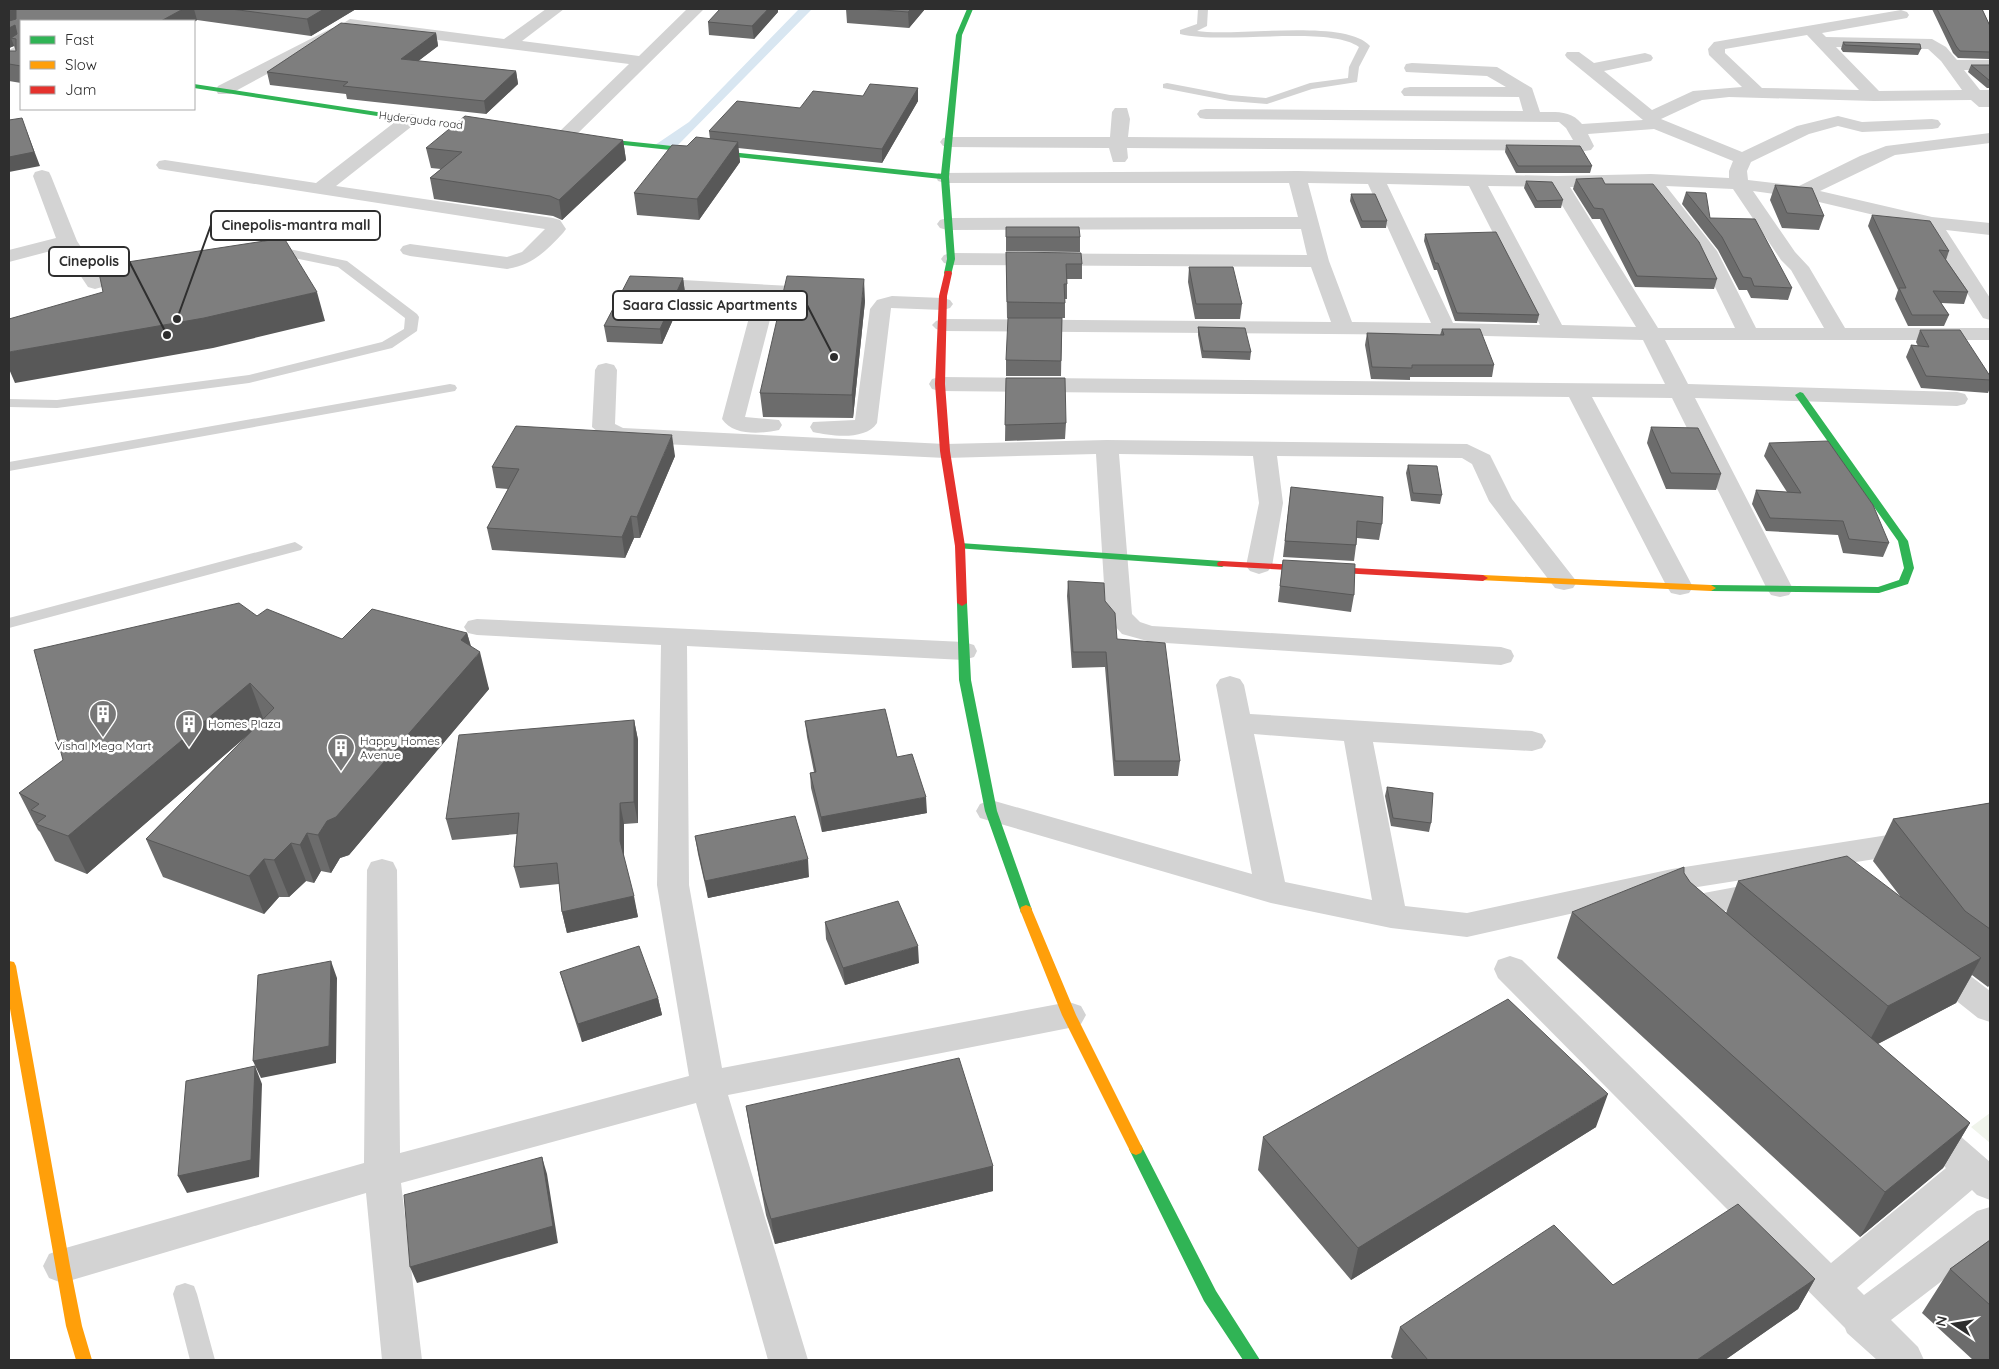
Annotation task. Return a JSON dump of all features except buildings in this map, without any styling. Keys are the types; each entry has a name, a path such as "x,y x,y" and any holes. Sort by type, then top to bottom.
{"street":[{"path":"224,90 375,9"},
{"path":"508,44 556,9"},
{"path":"559,136 696,9"},
{"path":"970,9 959,35 945,177 951,259 943,308 940,384 945,451 960,546 965,680 991,811 1027,912 1069,1015 1210,1296 1252,1360"},
{"path":"1757,92 1717,55 1716,49 1720,45 1900,15"},
{"path":"350,24 642,61"},
{"path":"1809,30 1874,96"},
{"path":"1822,42 1922,42 1938,48 1953,65 1972,95 1990,107"},
{"path":"1573,54 1653,120 1743,159"},
{"path":"1590,69 1645,58"},
{"path":"1953,65 1990,65"},
{"path":"1412,68 1491,71 1526,92 1534,117"},
{"name":"Hyderguda road","path":"195,86 410,119 506,130"},
{"path":"1410,92 1526,92"},
{"path":"949,142 1408,143 1581,138 1653,120 1699,95 1757,92 1874,96 1990,95"},
{"path":"1121,112 1123,128 1117,143 1122,177"},
{"path":"1206,114 1566,118 1581,138 1597,181"},
{"path":"1399,117 1422,180"},
{"path":"320,189 410,119"},
{"path":"1838,334 1799,267 1788,256 1739,184 1738,171 1743,159 1803,130 1838,122 1862,127 1932,124"},
{"path":"559,136 945,177 1296,177 1557,182 1651,180 1739,184 1802,192 1932,223 1990,229"},
{"path":"1802,192 1866,160 1892,150 1990,138"},
{"path":"165,165 553,224 556,229 527,259 519,263 410,250"},
{"path":"42,176 67,241 101,289"},
{"path":"1296,177 1319,261 1344,328"},
{"path":"1375,179 1445,329"},
{"path":"1651,180 1707,251 1749,334"},
{"path":"1476,181 1554,331"},
{"path":"1557,182 1651,334 1780,589"},
{"path":"947,224 1309,223"},
{"path":"767,289 733,419 736,423 859,427 866,422 880,309 884,304 892,302 943,308 1344,328 1651,334 1838,334 1989,331 1932,223"},
{"path":"9,256 67,241"},
{"path":"951,259 1319,261"},
{"path":"631,284 806,291"},
{"path":"865,293 943,308"},
{"path":"606,370 603,427 612,433 945,451 1107,447 1467,451 1482,460 1501,501 1564,582"},
{"path":"940,384 1681,391 1957,399"},
{"path":"1577,390 1680,587"},
{"path":"960,546 1259,566 1680,587 1879,590 1904,582 1909,568 1903,540 1800,395"},
{"path":"1107,447 1118,616 1131,628 1151,634 1501,656"},
{"path":"1259,566 1270,503 1264,448"},
{"path":"477,627 964,651"},
{"path":"674,637 673,885 708,1085 788,1360"},
{"path":"1230,685 1271,891"},
{"path":"1238,722 1357,732 1532,741"},
{"path":"1357,732 1391,916"},
{"path":"991,811 1271,891 1391,916 1467,925 1672,880 1990,830"},
{"path":"382,870 382,1173 402,1360"},
{"path":"1707,937 1685,918 1688,906 1823,885"},
{"path":"1914,950 1990,1009"},
{"path":"9,966 62,1266 74,1326 84,1360"},
{"path":"1510,969 1900,1359"},
{"path":"62,1266 382,1173 708,1085 1069,1015"},
{"path":"1829,1288 1981,1176 1898,1104"},
{"path":"1861,1320 1990,1223"}],"lane":[{"path":"1167,86 1230,98 1267,101 1310,86 1352,80 1354,67 1365,46 1355,39 1316,34 1202,35 1184,32 1202,26 1203,9"},
{"path":"9,54 20,48"},
{"path":"9,404 57,404 249,379 387,345 410,331 412,317 342,264 289,253 260,258"},
{"path":"9,467 450,388"},
{"path":"9,623 296,547"},
{"path":"185,1294 203,1360"}],"shaded area":[{"path":"799,9 812,9 677,146 655,145 689,122"},
{"path":"1990,1113 1990,1143 1971,1127"}],"traffic: fast":[{"path":"948,273 951,259 945,177 959,35 970,9"},
{"path":"195,86 410,119 491,128"},
{"path":"586,139 945,177"},
{"path":"1711,588 1879,590 1904,582 1909,568 1903,541 1800,395"},
{"path":"960,546 1222,564"},
{"path":"962,603 965,680 991,811 1026,910"},
{"path":"1136,1149 1210,1296 1252,1360"}],"traffic: slow":[{"path":"1483,578 1711,588"},
{"path":"1026,910 1069,1015 1136,1149"},
{"path":"9,966 62,1266 74,1326 84,1360"}],"traffic: jam":[{"path":"948,273 943,296 940,384 945,451 960,546 962,603"},
{"path":"1222,564 1483,578"}],"place":[{"name":"Cinepolis-mantra mall","path":"177,319"},
{"name":"Cinepolis","path":"167,335"},
{"name":"Saara Classic Apartments","path":"834,357"},
{"name":"Vishal Mega Mart","path":"103,738"},
{"name":"Homes Plaza","path":"189,748"},
{"name":"Happy Homes Avenue","path":"341,772"}]}
